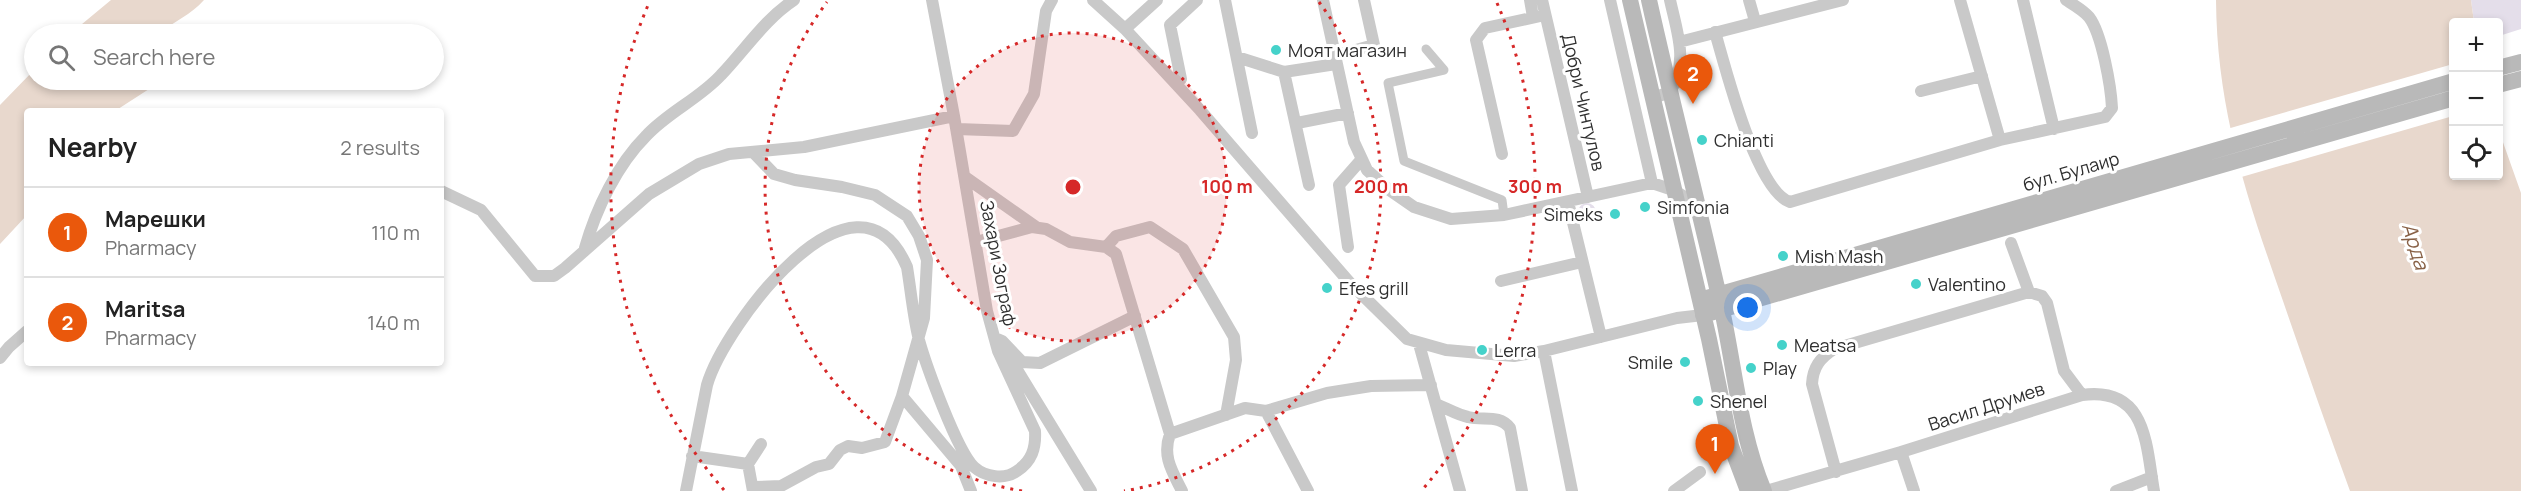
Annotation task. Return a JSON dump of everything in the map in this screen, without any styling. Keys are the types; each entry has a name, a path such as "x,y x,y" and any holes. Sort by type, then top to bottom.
{"main road":[{"path":"1630,0 1731,446 1748,491"},
{"path":"1649,0 1720,302 1736,391 1757,474 1765,491"},
{"path":"2503,67 2521,62"},
{"path":"2503,84 2521,79"},
{"name":"бул. Булаир","path":"1701,307 2069,200 2449,83"},
{"name":"бул. Булаир","path":"2069,200 2449,99"}],"street":[{"path":"585,248 595,219 615,178 645,136 720,77 759,32 794,0"},
{"name":"Захари Зограф","path":"686,491 707,385 721,352 783,270 807,247 836,231 855,227 877,231 890,240 907,267 919,340 941,401 963,450 974,467 987,475 1000,477 1015,473 1026,464 1036,443 1028,412 998,351 987,311 932,0"},
{"path":"444,192 481,210 535,276 554,276 649,194 672,178 699,164 729,154 804,147 955,122 1013,131 1034,94 1046,11 1052,0"},
{"path":"1093,0 1125,29 1257,175 1350,283 1407,339 1419,344 1494,356 1544,351 1677,318 1701,307"},
{"path":"1125,29 1157,0"},
{"path":"1181,79 1170,24 1197,0"},
{"path":"1225,0 1252,134"},
{"path":"1323,0 1335,60 1361,160 1367,170 1403,201 1431,214 1464,220 1504,215 1652,183 1673,190 1696,204"},
{"path":"1237,57 1284,72 1335,60 1374,45 1364,0"},
{"name":"Добри Чинтулов","path":"1530,0 1539,16 1588,197"},
{"name":"Добри Чинтулов","path":"1539,16 1542,0"},
{"path":"1610,0 1652,183"},
{"path":"1653,98 1670,92 1681,71 1680,42 1670,0"},
{"path":"1749,0 1755,21"},
{"path":"1680,42 1841,0"},
{"path":"1960,0 2000,140"},
{"path":"2023,0 2054,129"},
{"path":"1715,32 1746,136 1777,194 1790,202 2000,140 2105,117 2112,108 2097,34 2090,18 2066,0"},
{"path":"1502,154 1476,40 1485,28 1539,16"},
{"path":"1426,50 1444,69 1388,83 1404,160 1502,200 1504,215"},
{"path":"1284,72 1309,185"},
{"path":"1921,91 1982,76"},
{"path":"1297,123 1348,113"},
{"path":"754,153 774,174 875,195 907,216 919,236 927,260 924,318 919,340 885,442 862,448 848,446 840,450 830,464 816,467 781,486 753,489 748,464 761,444"},
{"path":"1348,247 1339,186 1361,160"},
{"path":"965,177 1036,227 1046,229 1070,242 1106,247 1116,254 1170,434 1166,455 1182,491"},
{"path":"1568,202 1601,337"},
{"path":"976,242 1036,227"},
{"path":"1106,247 1116,236 1150,227 1184,249 1234,337 1237,349 1226,415"},
{"path":"2011,243 2029,292"},
{"path":"1501,281 1582,262"},
{"path":"1836,472 1812,384 1813,372 1818,361 1834,349 2029,292 2042,296 2047,303 2064,371 2082,394"},
{"path":"994,338 1002,341 1022,362 1040,363 1135,315"},
{"path":"0,358 24,334"},
{"path":"1419,344 1460,491"},
{"path":"998,351 1011,360 1091,491"},
{"path":"1544,351 1572,491"},
{"path":"1170,434 1245,408 1266,411 1327,393 1371,386 1431,386"},
{"name":"Васил Друмев","path":"1765,491 1836,472 2082,394 2110,394 2131,409 2145,433 2154,491"},
{"path":"902,396 961,466 971,491"},
{"path":"1436,404 1468,417 1500,420 1510,428 1522,491"},
{"path":"1266,411 1308,491"},
{"path":"1901,452 1914,491"},
{"path":"692,456 748,464"},
{"path":"1674,491 1700,472"},
{"path":"2116,491 2151,477"}],"shaded area":[{"path":"2471,0 2521,0 2521,29 2503,35 2503,18 2473,18"},
{"path":"1587,203 1593,206 1596,212 1593,218 1587,221 1581,218 1578,212 1581,206"}],"water":[{"path":"111,0 204,0 194,10 173,24 82,24"},
{"name":"Арда","path":"2216,0 2471,0 2473,18 2449,18 2449,180 2503,180 2503,142 2521,193 2521,491 2350,491 2246,190 2228,117 2218,41"},
{"path":"24,80 24,90 148,90 120,108 24,108 24,218 0,244 0,105"}],"pier":[{"path":"2449,65 2449,117 2238,178 2227,129"}],"place":[{"name":"Моят магазин","path":"1276,50"},
{"name":"Maritsa","path":"1693,104"},
{"name":"Chianti","path":"1702,140"},
{"name":"Simfonia","path":"1645,207"},
{"name":"Simeks","path":"1615,214"},
{"name":"Mish Mash","path":"1783,256"},
{"name":"Valentino","path":"1916,284"},
{"name":"Efes grill","path":"1327,288"},
{"name":"Meatsa","path":"1782,345"},
{"name":"Lerra","path":"1482,350"},
{"name":"Smile","path":"1685,362"},
{"name":"Play","path":"1751,368"},
{"name":"Shenel","path":"1698,401"},
{"name":"Марешки","path":"1715,474"}]}
